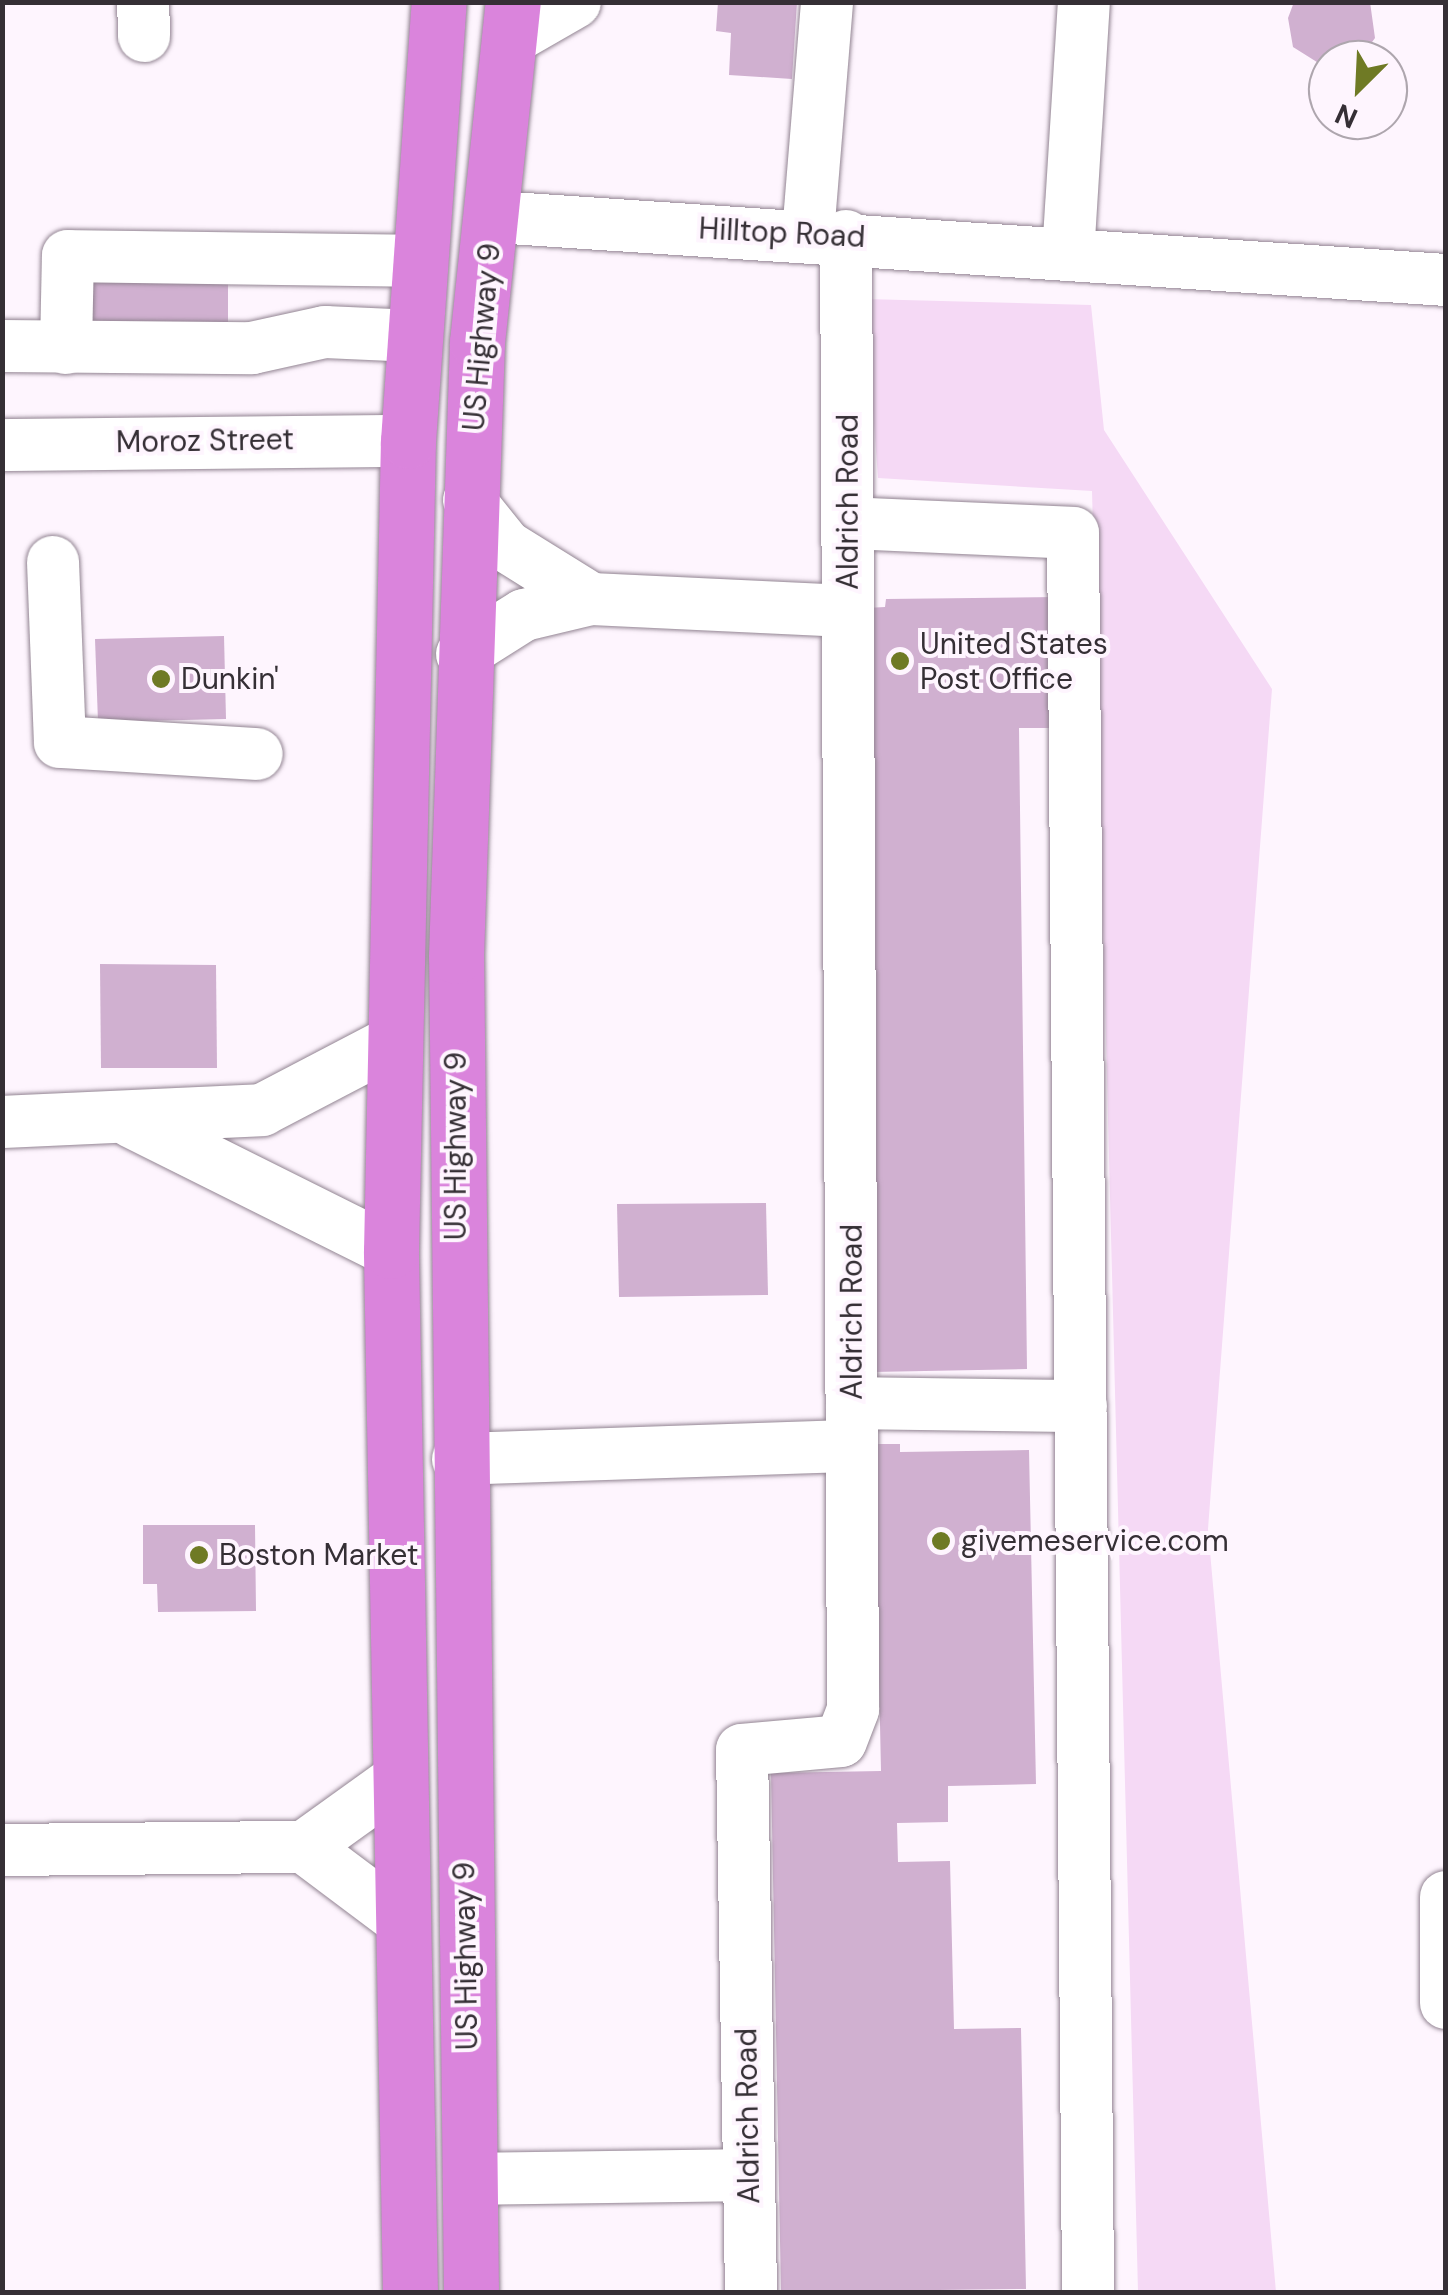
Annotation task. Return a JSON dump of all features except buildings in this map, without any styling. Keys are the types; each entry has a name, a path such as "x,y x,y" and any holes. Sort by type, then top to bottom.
{"highway":[{"name":"US Highway 9","path":"410,2292 390,1251 408,440 439,2"},
{"name":"US Highway 9","path":"471,2292 458,1460 456,996 462,654 477,342 494,217 511,21"}],"street":[{"path":"511,21 575,2"},
{"name":"Aldrich Road","path":"751,2292 742,1750 820,1748 849,1732 848,523 827,235 826,2"},
{"path":"1068,255 1084,2"},
{"name":"Hilltop Road","path":"494,217 827,235 1446,280"},
{"path":"66,348 68,256 421,261"},
{"path":"2,346 252,348 324,332 415,336"},
{"name":"Moroz Street","path":"2,445 408,440"},
{"path":"470,500 506,546 591,599"},
{"path":"848,523 1073,533 1088,2292"},
{"path":"52,562 60,742 257,754"},
{"path":"462,654 524,616 591,599 847,612"},
{"path":"2,1122 262,1110 394,1040"},
{"path":"121,1118 187,1144 390,1251"},
{"path":"458,1460 1081,1406"},
{"path":"2,1850 304,1846 400,1778"},
{"path":"304,1846 400,1919"},
{"path":"1446,1897 1446,2004"},
{"path":"470,2180 748,2175"}],"shaded area":[{"path":"865,299 1091,305 1104,430 1272,689 1208,1529 1276,2292 1138,2292 1092,491 878,478"}],"place":[{"name":"United States Post Office","path":"900,661"},
{"name":"Dunkin'","path":"161,679"},
{"name":"givemeservice.com","path":"941,1541"},
{"name":"Boston Market","path":"199,1555"}]}
